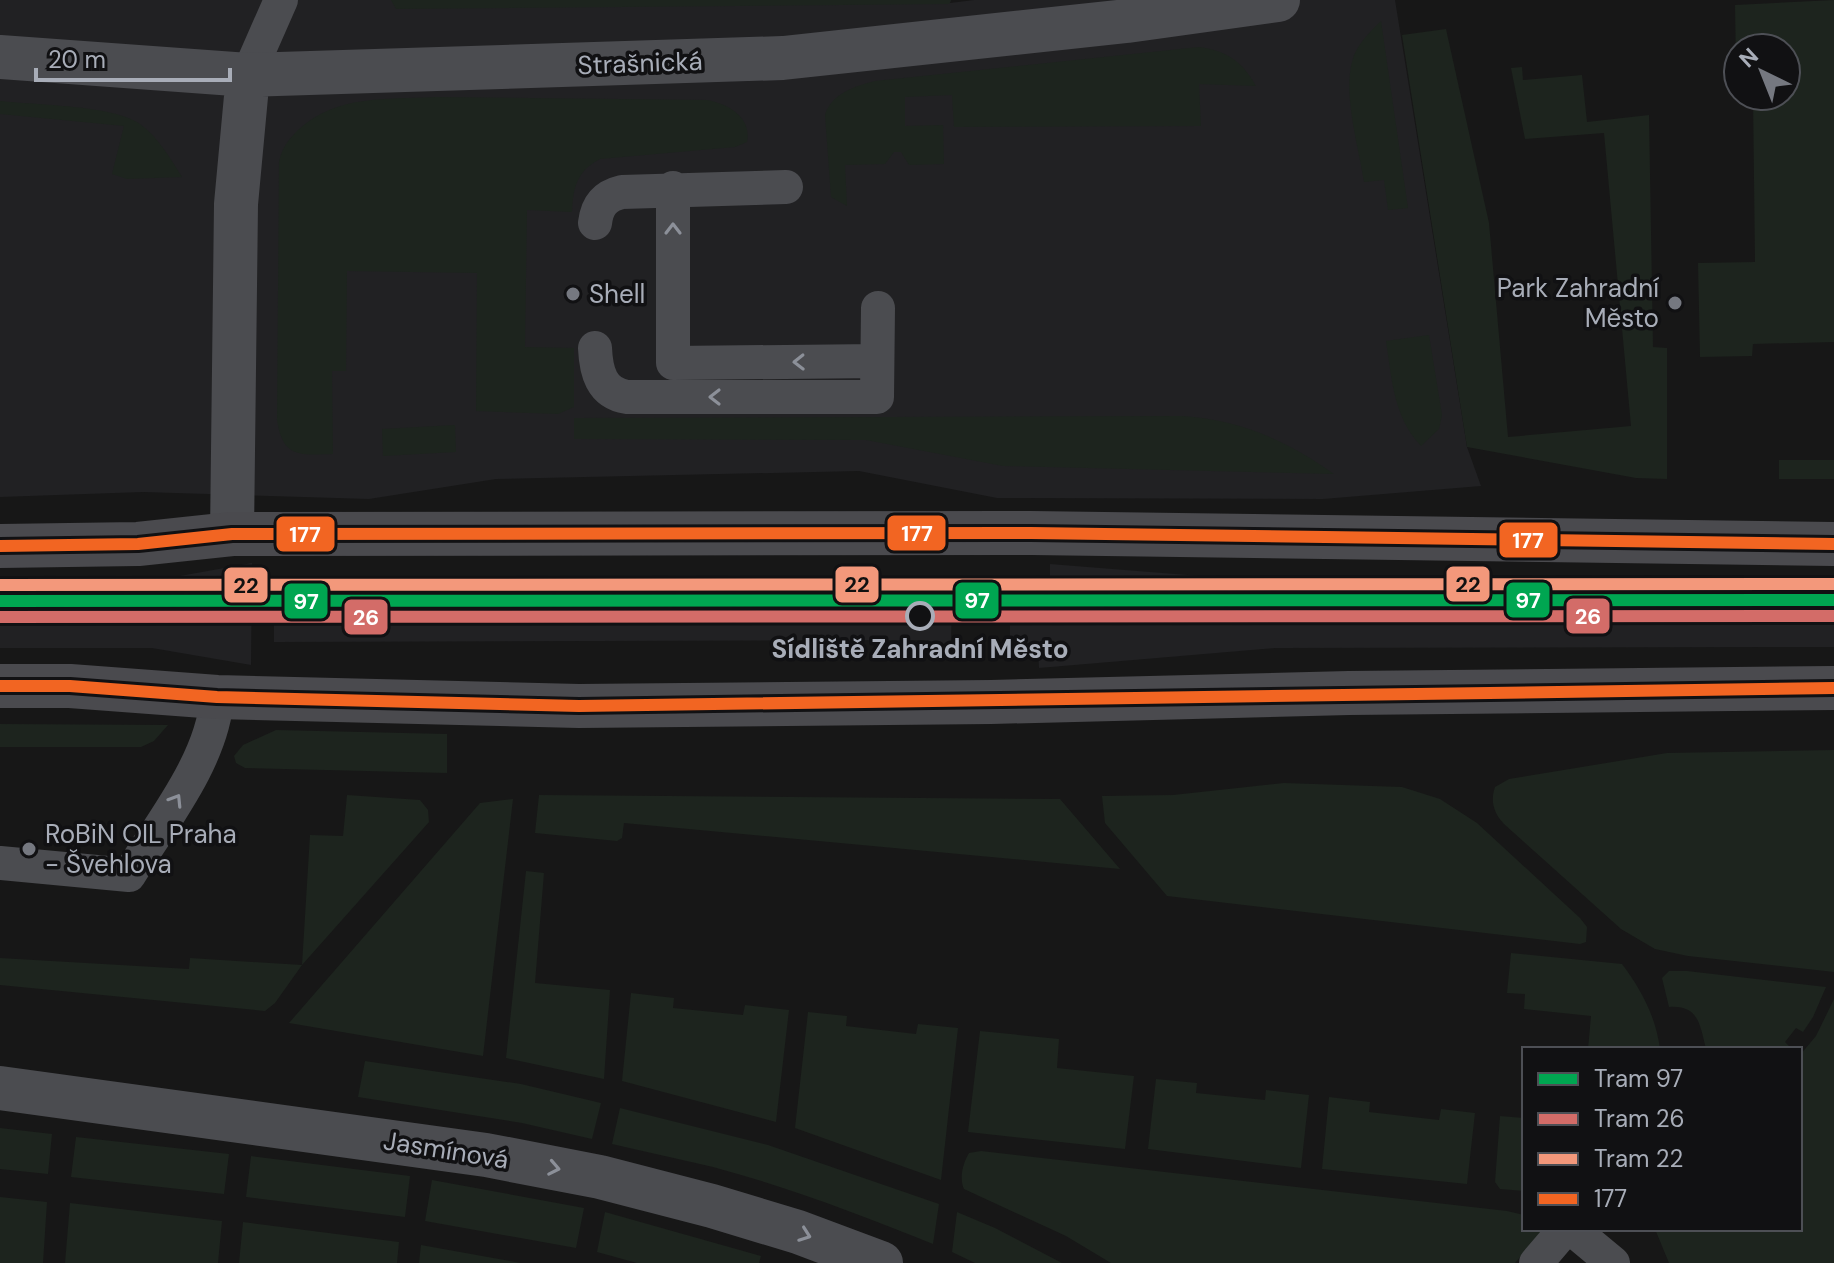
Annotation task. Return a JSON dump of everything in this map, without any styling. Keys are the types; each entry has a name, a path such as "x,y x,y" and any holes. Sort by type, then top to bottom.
{"main road":[{"path":"0,546 138,544 232,534 1031,533 1834,544"},
{"path":"0,686 70,686 217,697 579,706 991,702 1365,692 1834,688"}],"street":[{"name":"Strašnická","path":"0,57 248,75 783,58 1127,21 1278,0"},
{"path":"232,534 236,204 248,75"},
{"name":"Jasmínová","path":"0,1088 486,1155 600,1177 784,1227 881,1263"}],"lane":[{"path":"248,75 281,0"},
{"path":"595,223 596,212 612,194 673,188 786,187"},
{"path":"673,188 673,363 877,361"},
{"path":"595,348 597,369 602,381 612,393 627,397 877,397 878,308"},
{"path":"0,863 129,875 190,777 213,727 217,697"},
{"path":"1536,1263 1563,1231"},
{"path":"1574,1231 1613,1263"}],"shaded area":[{"path":"0,0 951,0 950,3 974,0 1395,0 1467,447 1481,486 1323,499 997,498 859,471 496,479 369,499 143,492 0,497"},
{"path":"391,0 951,0 949,4 396,9"},
{"path":"1834,0 1834,342 1753,344 1752,356 1700,357 1698,263 1755,262 1753,112 1802,112 1802,32 1735,32 1735,5"},
{"path":"1381,21 1408,208 1388,210 1384,180 1364,182 1349,90 1354,56"},
{"path":"1446,29 1489,223 1508,437 1631,426 1604,133 1525,139 1511,68 1522,67 1523,80 1582,75 1587,122 1649,115 1653,347 1667,348 1667,479 1636,478 1467,447 1402,35"},
{"path":"1199,47 1218,51 1233,59 1256,86 1199,84 1201,126 954,127 952,95 905,97 905,126 943,125 944,164 909,165 901,152 894,152 885,164 845,165 847,206 831,197 825,115 838,96 852,88 875,81"},
{"path":"436,97 707,100 731,109 742,119 748,133 747,142 735,147 600,159 581,174 572,212 527,210 525,347 574,348 574,407 558,414 476,411 477,273 347,271 346,371 332,371 333,454 294,452 284,441 277,420 279,162 282,152 298,130 329,110 363,101"},
{"path":"0,101 93,109 128,118 152,135 182,177 127,179 112,174 124,126 0,114"},
{"path":"1429,335 1442,415 1439,429 1421,446 1399,410 1386,341"},
{"path":"1182,416 1223,422 1262,434 1299,451 1334,474 1003,466 866,440 574,439 574,418"},
{"path":"455,425 456,452 383,456 382,429"},
{"path":"1779,460 1834,460 1834,479 1779,479"},
{"path":"252,563 251,665 152,648 0,648 0,584 141,583"},
{"path":"1050,564 1275,582 1834,582 1834,647 1275,648 1039,668 1038,649 1010,649 1010,582 1050,582"},
{"path":"274,585 952,589 951,646 924,640 274,642"},
{"path":"0,724 168,725 154,741 141,747 0,747"},
{"path":"276,730 447,734 447,773 245,768 236,763 234,756 243,745"},
{"path":"1834,750 1834,972 1688,956 1655,949 1621,929 1504,824 1493,802 1495,787 1509,779 1667,753"},
{"path":"1284,783 1402,787 1440,799 1477,823 1580,918 1587,927 1586,942 1580,944 1167,896 1105,823 1102,796 1173,795"},
{"path":"347,795 420,800 428,810 429,822 302,965 310,835 343,836"},
{"path":"539,795 1060,799 1120,869 624,823 622,838 617,841 535,833"},
{"path":"513,799 483,1056 289,1023 480,803"},
{"path":"526,871 544,873 535,983 610,990 604,1079 506,1058"},
{"path":"1511,953 1622,964 1647,1004 1660,1047 1588,1047 1591,1016 1524,1009 1525,994 1507,993"},
{"path":"0,958 189,969 190,958 302,965 275,1003 265,1011 0,985"},
{"path":"1669,971 1687,971 1826,987 1803,1032 1796,1028 1785,1042 1790,1047 1706,1047 1700,1025 1692,1013 1687,1009 1669,1007 1662,978"},
{"path":"631,993 674,998 673,1008 743,1015 745,1005 789,1010 776,1122 622,1081"},
{"path":"1834,999 1834,1263 1669,1263 1656,1231 1802,1231 1802,1053 1816,1036"},
{"path":"808,1012 847,1016 846,1026 916,1034 918,1024 958,1028 941,1180 795,1128"},
{"path":"980,1031 1059,1039 1057,1068 1134,1076 1125,1149 968,1132"},
{"path":"365,1061 521,1084 601,1103 592,1139 522,1123 358,1097"},
{"path":"1156,1079 1197,1083 1196,1093 1265,1100 1266,1090 1309,1095 1301,1168 1148,1149"},
{"path":"1329,1097 1370,1102 1369,1112 1439,1120 1441,1109 1475,1113 1467,1184 1322,1169"},
{"path":"620,1108 768,1145 939,1204 933,1244 769,1183 612,1144"},
{"path":"1500,1116 1522,1118 1522,1191 1500,1189 1495,1182"},
{"path":"0,1128 52,1134 48,1174 0,1169"},
{"path":"76,1137 229,1154 224,1194 71,1177"},
{"path":"981,1151 1507,1211 1522,1215 1522,1231 1543,1231 1515,1263 1111,1263 1066,1236 964,1189 963,1166 969,1153"},
{"path":"251,1156 410,1176 405,1217 246,1197"},
{"path":"432,1180 584,1208 576,1248 425,1221"},
{"path":"0,1197 47,1202 43,1263 0,1263"},
{"path":"70,1203 222,1221 218,1263 65,1263"},
{"path":"605,1212 761,1256 759,1263 637,1263 597,1252"},
{"path":"957,1212 1062,1263 975,1263 952,1252"},
{"path":"243,1222 399,1242 397,1263 239,1263"},
{"path":"421,1245 521,1263 419,1263"}],"tram line":[{"name":"22","path":"0,585 1834,584"},
{"name":"97","path":"0,601 1834,600"},
{"name":"26","path":"0,617 1834,616"}],"transit line":[{"name":"177","path":"0,546 138,544 232,534 1031,533 1834,544"},
{"name":"177","path":"0,686 70,686 217,697 579,706 1834,688"}],"place":[{"name":"Shell","path":"573,294"},
{"name":"Park Zahradní Město","path":"1675,303"},
{"name":"Sídliště Zahradní Město","path":"920,616"},
{"name":"RoBiN OIL Praha - Švehlova","path":"29,849"}]}
